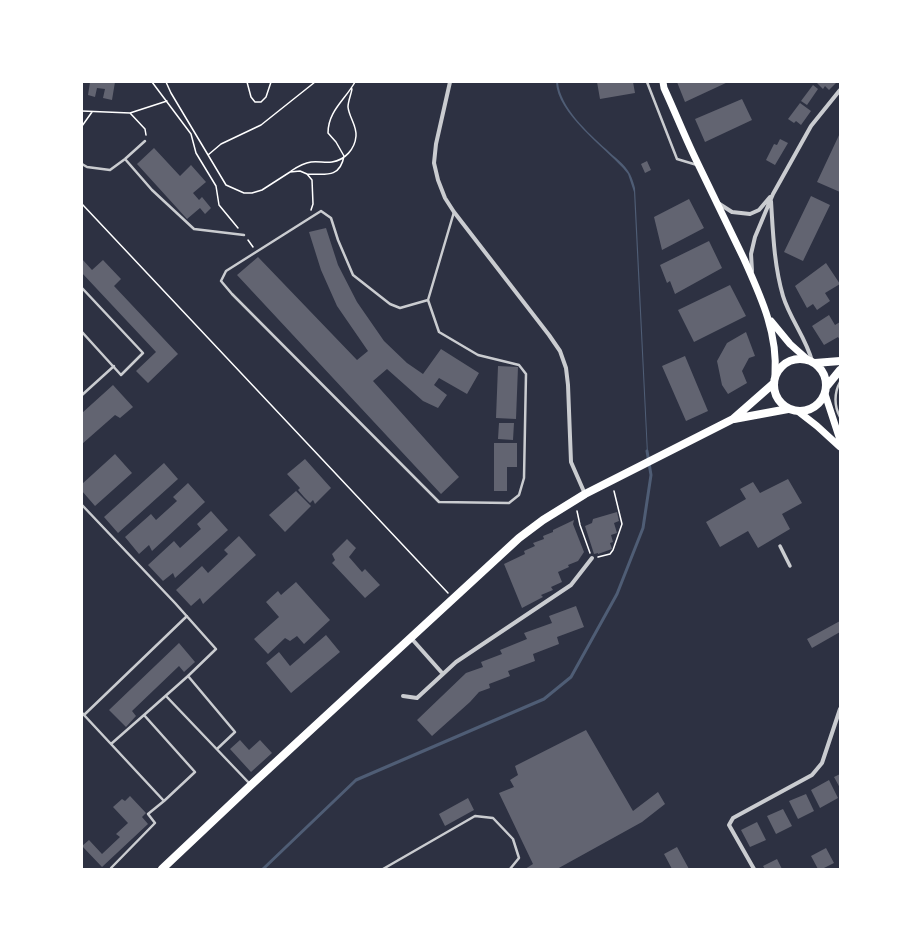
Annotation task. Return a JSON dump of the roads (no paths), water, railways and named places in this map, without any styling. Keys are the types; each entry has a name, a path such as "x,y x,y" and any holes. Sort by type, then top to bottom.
{"main road":[{"path":"663,82 664,88 752,278 769,320 776,352 774,390 781,404 788,409 799,412 807,411 815,407 821,402 826,390 840,370"},
{"path":"769,320 790,344 824,373 826,390 840,440"},
{"path":"733,419 775,379 779,368 785,363 800,359 811,361 840,361"},
{"path":"162,869 519,538 543,520 586,494 733,419 788,409"},
{"path":"799,412 840,447"}],"street":[{"path":"450,82 436,144 434,163 438,180 445,198 454,212 549,334 560,352 566,368 568,386 571,462 586,494"},
{"path":"752,278 751,254 755,237 770,200 811,126 840,90"},
{"path":"718,203 732,212 750,214 759,210 773,194"},
{"path":"770,200 775,262 783,296 792,318 809,350 811,361"},
{"path":"780,546 790,566"},
{"path":"403,696 417,698 456,662 571,585 592,558"},
{"path":"411,638 443,674"},
{"path":"754,869 729,825 733,818 812,775 822,763 840,709"}],"lane":[{"path":"647,82 677,159 699,165"},
{"path":"82,164 87,167 110,170 145,141"},
{"path":"125,159 152,190 194,229 244,235"},
{"path":"428,300 400,308 390,304 353,275 338,240 331,218 321,211 226,270 222,281 232,294 439,502 509,503 519,495 524,478 526,374 519,365 478,355 439,332 428,300 454,212"},
{"path":"82,289 143,353 121,375 82,332"},
{"path":"82,395 114,366"},
{"path":"840,382 836,388 835,395 836,405 840,417"},
{"path":"82,505 187,616 216,649 166,696 111,744"},
{"path":"164,801 83,714 187,616"},
{"path":"188,676 235,732 218,749"},
{"path":"166,696 251,785"},
{"path":"111,868 155,823 148,814 195,772 144,715"},
{"path":"383,869 475,816 493,818 512,839 519,858 510,869"}],"water":[{"path":"556,82 558,82 560,91 569,110 583,127 628,170 635,188 648,454 634,192 628,174 583,129 564,106 558,94"}],"waterway":[{"path":"263,869 356,780 544,699 571,677 617,594 643,528 651,475 647,451"}]}
